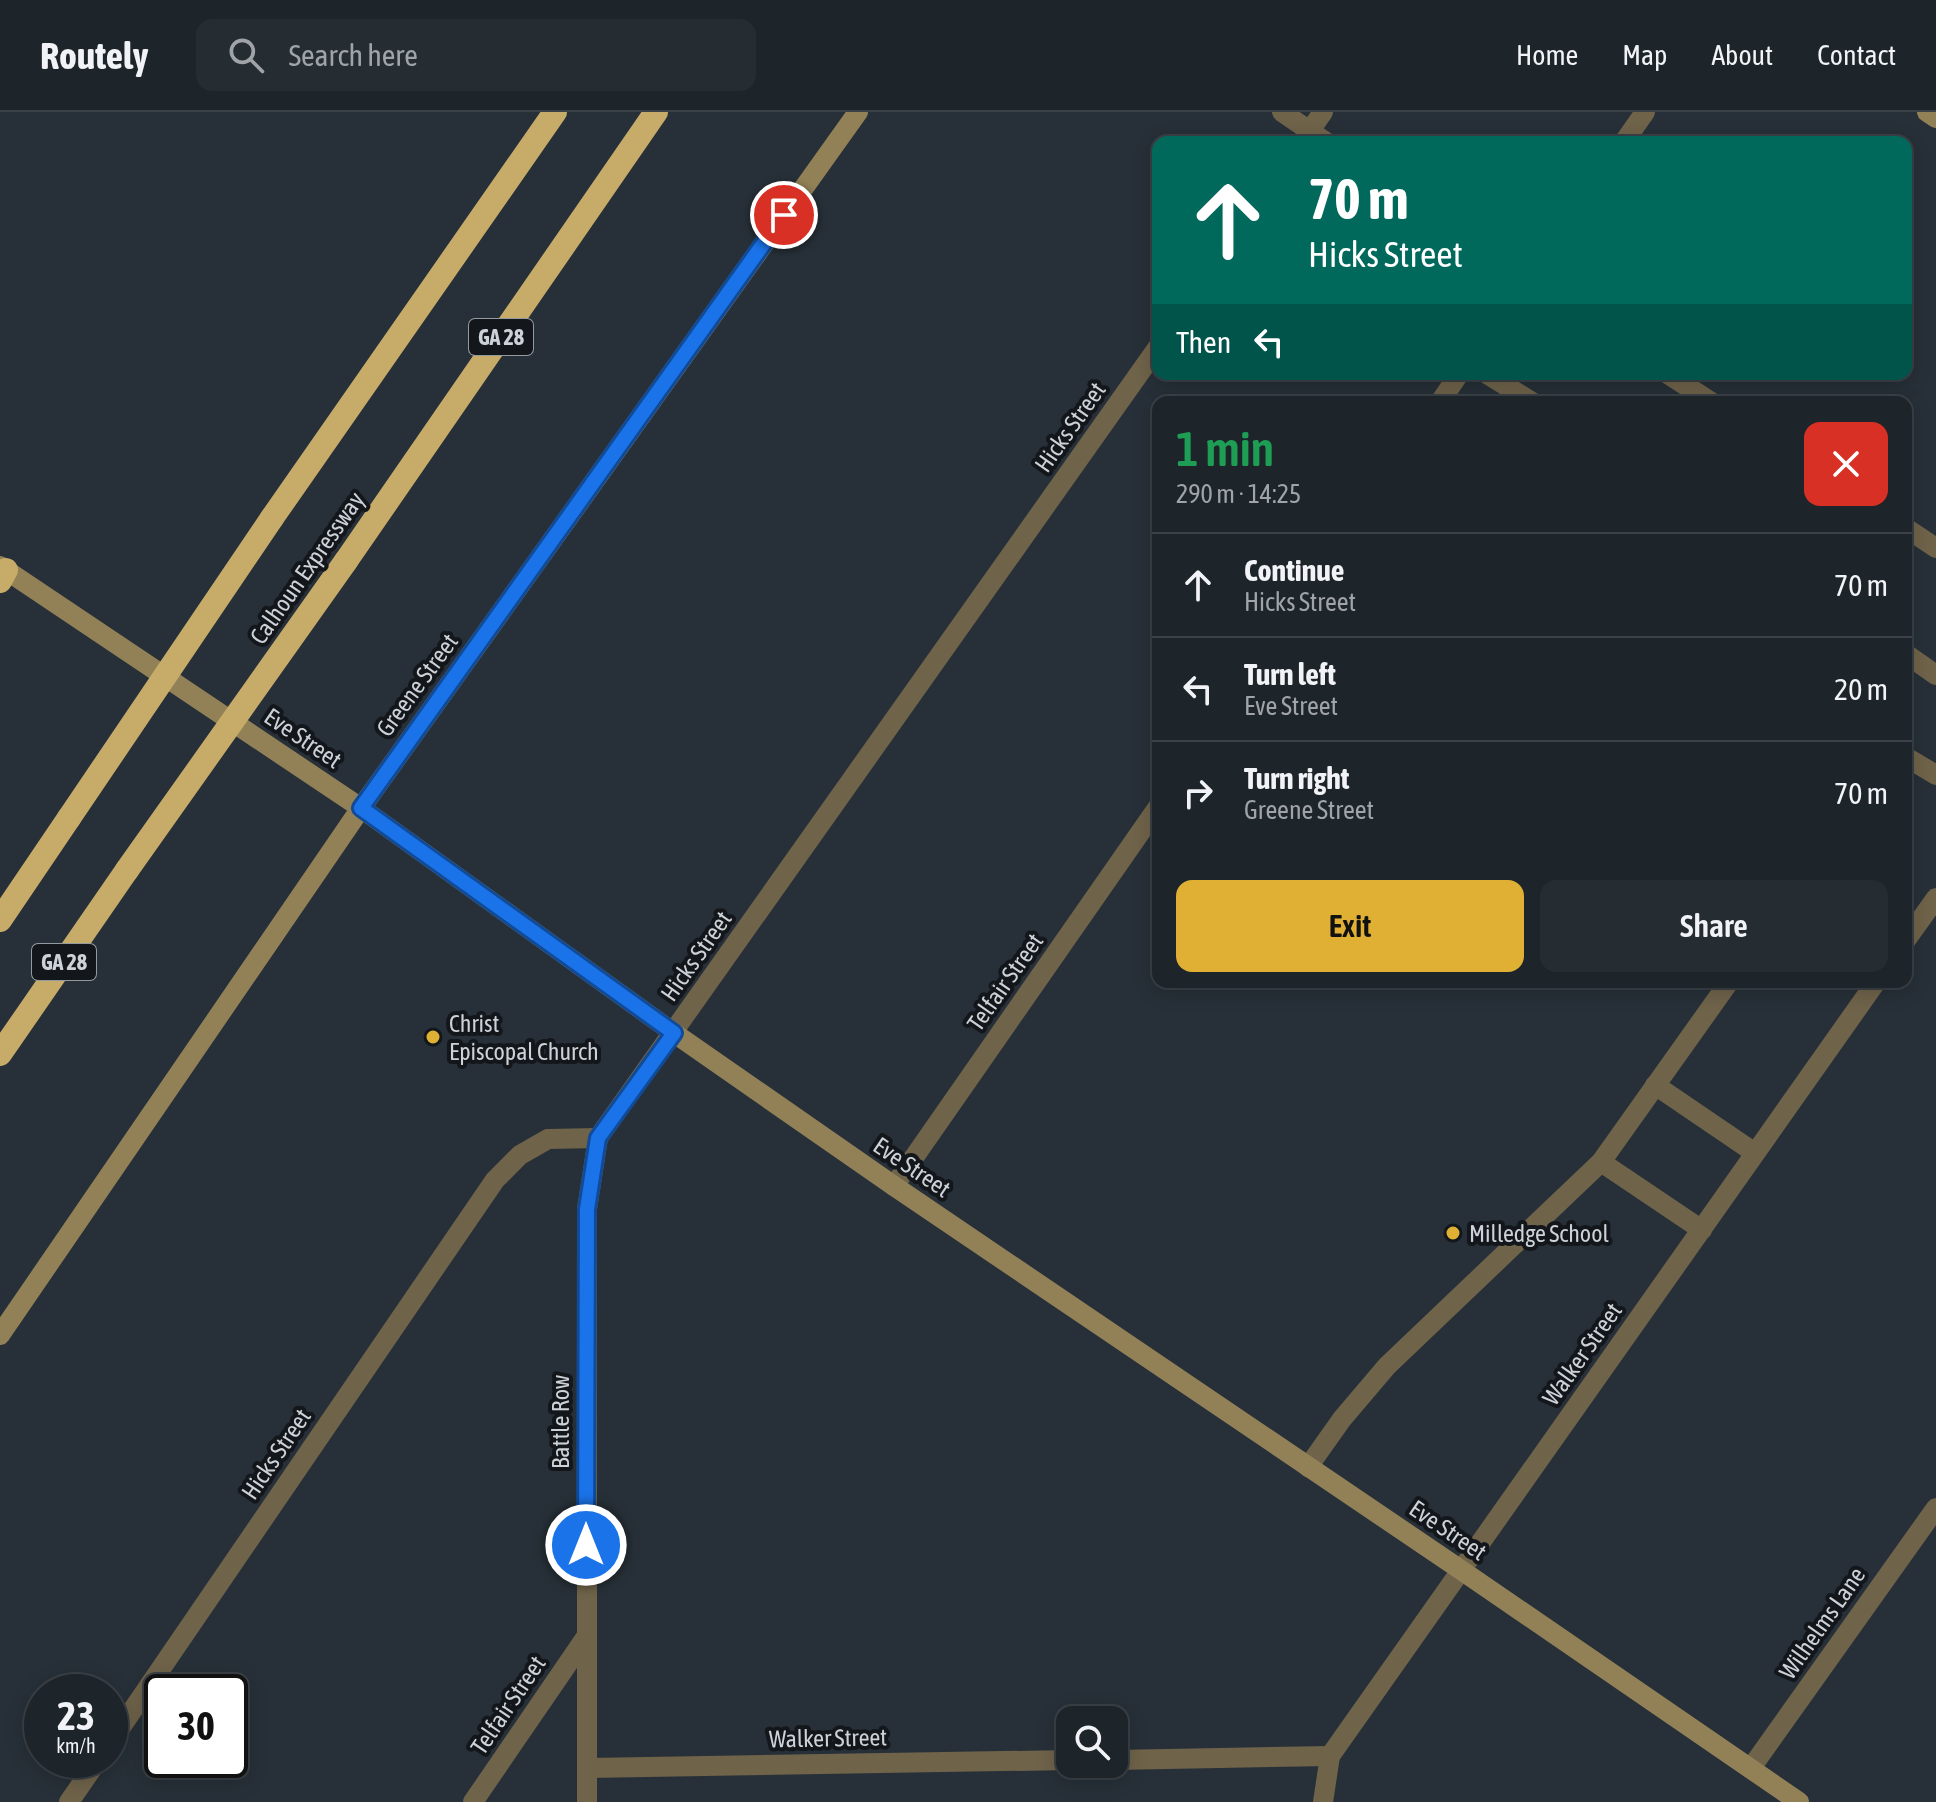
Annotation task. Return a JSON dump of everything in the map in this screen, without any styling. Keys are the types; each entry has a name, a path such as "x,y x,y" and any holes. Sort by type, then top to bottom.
{"highway":[{"path":"0,920 272,518 555,112"},
{"name":"Calhoun Expressway","path":"0,1054 656,112"}],"street":[{"name":"Greene Street","path":"0,1335 361,808 858,112"},
{"path":"1282,112 1311,136"},
{"path":"1314,136 1323,112"},
{"path":"1628,136 1645,112"},
{"path":"1927,112 1936,118"},
{"name":"Hicks Street","path":"128,1717 495,1180 520,1155 548,1139 598,1138 1152,356"},
{"path":"1497,380 1522,396"},
{"path":"1677,380 1702,396"},
{"path":"1912,532 1936,548"},
{"name":"Eve Street","path":"2,572 361,808 674,1033 894,1186 1799,1802"},
{"path":"1912,658 1936,675"},
{"path":"1912,761 1936,775"},
{"name":"Telfair Street","path":"894,1186 1152,816"},
{"path":"1912,932 1936,898"},
{"path":"1308,1467 1342,1419 1387,1366 1601,1162 1725,988"},
{"name":"Walker Street","path":"1323,1802 1330,1756 1872,988"},
{"path":"1655,1085 1755,1153"},
{"name":"Battle Row","path":"587,1802 587,1209 598,1138"},
{"path":"1601,1162 1702,1230"},
{"name":"Wilhelms Lane","path":"1751,1768 1936,1508"},
{"name":"Telfair Street","path":"473,1802 586,1637"},
{"path":"1128,1760 1330,1756"},
{"name":"Walker Street","path":"587,1768 1056,1760"},
{"path":"69,1802 86,1778"}],"place":[{"name":"Christ Episcopal Church","path":"433,1037"},
{"name":"Milledge School","path":"1453,1233"}],"route":[{"path":"586,1545 587,1209 598,1138 674,1033 361,808 784,215"}]}
